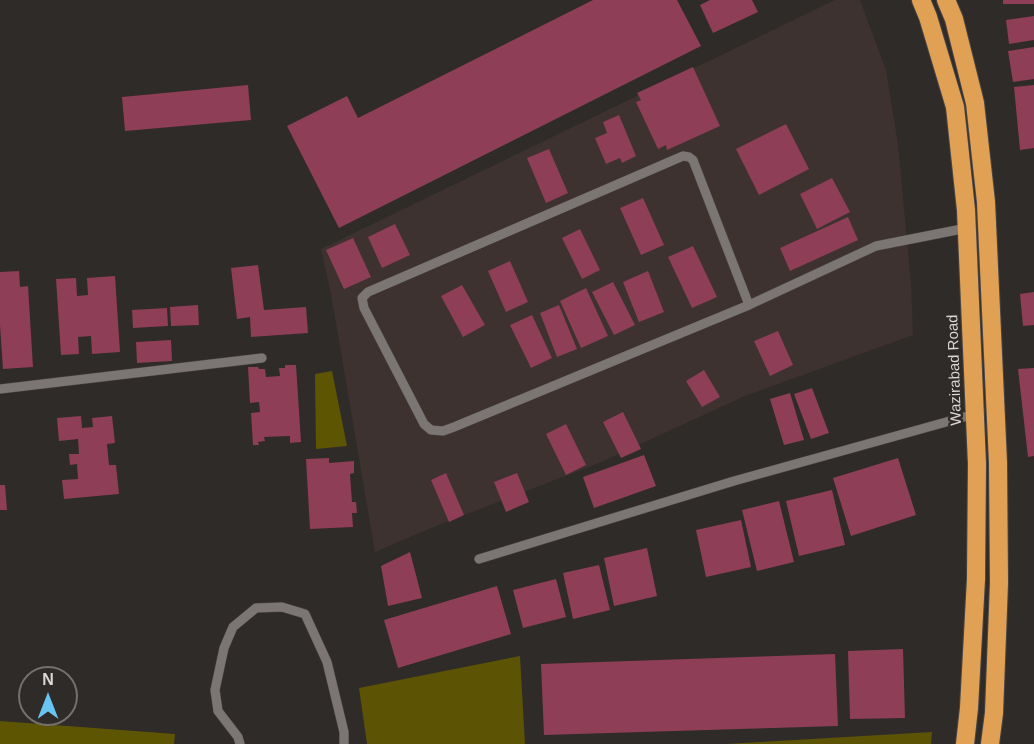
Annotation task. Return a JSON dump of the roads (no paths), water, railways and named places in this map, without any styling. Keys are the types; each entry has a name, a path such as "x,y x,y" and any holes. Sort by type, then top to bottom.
{"highway":[{"name":"Wazirabad Road","path":"921,0 955,107 967,228 977,464 976,579 965,744"},
{"path":"946,0 954,19 975,103 986,202 998,463 999,583 994,713 990,744"}],"lane":[{"path":"749,305 693,160 683,156 368,292 362,298 364,308 424,424 431,430 443,430 749,305 876,246 967,228"},
{"path":"0,389 262,358"},
{"path":"479,559 734,481 975,414"},
{"path":"240,744 238,737 218,711 215,690 224,648 233,627 256,608 282,607 305,614 327,662 344,732 344,744"}]}
